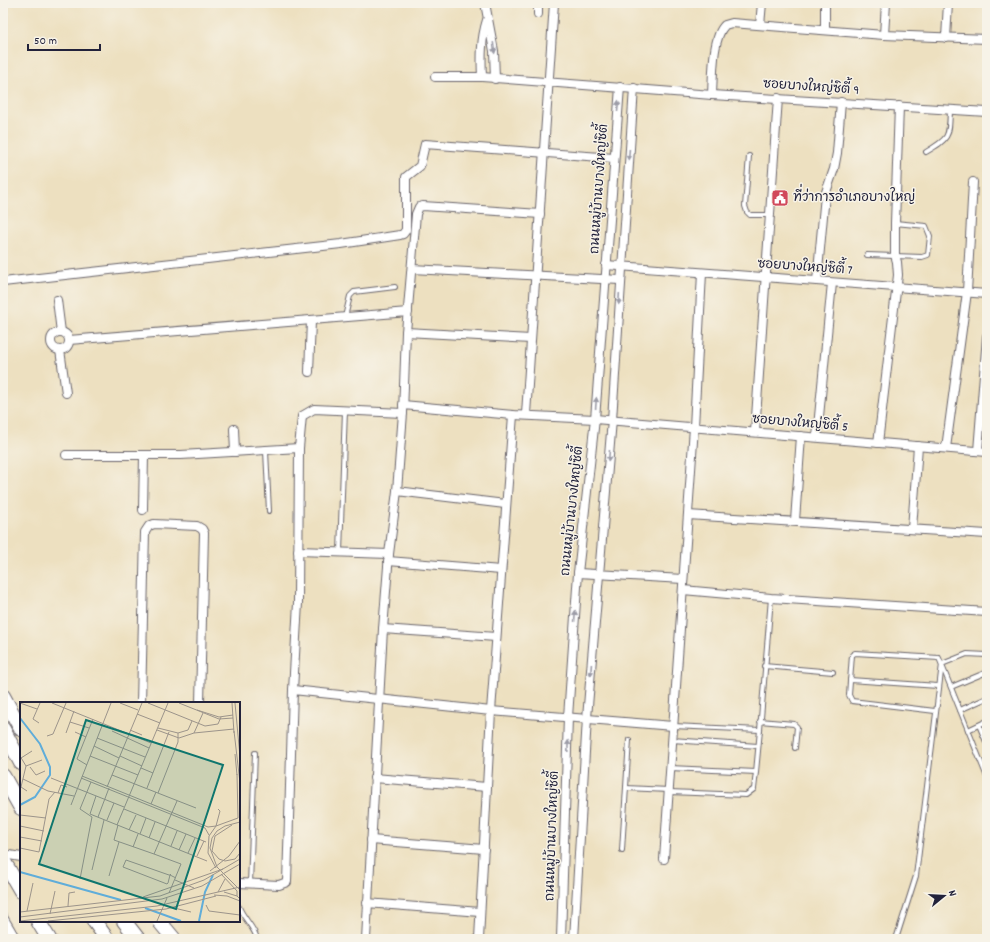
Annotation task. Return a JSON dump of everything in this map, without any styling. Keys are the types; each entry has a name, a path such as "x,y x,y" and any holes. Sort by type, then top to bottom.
{"highway":[{"path":"3,696 20,727"},
{"path":"3,729 20,761"},
{"path":"3,776 20,806"},
{"path":"3,860 20,889"},
{"path":"39,922 49,939"},
{"path":"95,922 107,939"},
{"path":"125,922 138,939"},
{"path":"160,922 174,939"}],"street":[{"path":"485,3 494,51 495,78"},
{"path":"538,3 538,14"},
{"path":"526,414 554,3"},
{"path":"760,25 762,3"},
{"path":"824,30 825,3"},
{"path":"884,35 886,3"},
{"path":"946,38 948,3"},
{"path":"482,77 482,33 487,19"},
{"path":"712,95 716,43 721,28 732,23 884,35 987,39"},
{"name":"ซอยบางใหญ่ซิตี้ 9","path":"435,77 482,77 712,95 987,112"},
{"name":"ถนนหมู่บ้านบางใหญ่ซิตี้","path":"562,939 568,716 578,573 595,419 620,87"},
{"name":"ถนนหมู่บ้านบางใหญ่ซิตี้","path":"574,939 587,718 612,420 620,280 634,88"},
{"path":"755,432 767,278 778,98"},
{"path":"817,281 825,195 837,153 841,102"},
{"path":"878,443 898,268 895,255 895,223 899,106"},
{"path":"3,282 348,243 400,235 406,230 406,177 420,166 425,144 614,158"},
{"path":"946,448 967,292 973,182"},
{"path":"366,939 383,628 388,558 397,491 403,409 406,332 416,214 419,207 439,207 540,214"},
{"name":"ซอยบางใหญ่ซิตี้ 7","path":"606,266 987,294"},
{"path":"412,270 620,280"},
{"path":"664,860 694,427 702,273"},
{"path":"817,437 832,283"},
{"path":"57,300 60,332"},
{"path":"69,340 408,312"},
{"path":"309,372 311,321"},
{"path":"60,332 66,334 69,340 67,347 60,350 53,347 51,340 54,334 60,332"},
{"path":"406,332 531,339"},
{"path":"978,451 987,336"},
{"path":"60,350 66,393"},
{"name":"ซอยบางใหญ่ซิตี้ 5","path":"299,448 300,423 302,416 314,409 403,409 513,415 526,414 612,420 987,452"},
{"path":"479,939 490,711 513,415"},
{"path":"234,429 235,452"},
{"path":"795,521 801,436"},
{"path":"912,529 918,446"},
{"path":"66,455 144,455 266,451 299,448 298,602 293,690 287,882 279,885 240,883"},
{"path":"143,510 144,455"},
{"path":"397,491 505,504"},
{"path":"688,514 987,534"},
{"path":"141,702 145,532 148,526 154,524 197,526 202,529 204,533 200,702"},
{"path":"298,551 340,552 500,570"},
{"path":"578,573 683,579"},
{"path":"683,590 771,598 987,612"},
{"path":"383,628 496,637"},
{"path":"293,690 379,697 490,711 568,716 673,726"},
{"path":"374,778 487,787"},
{"path":"371,840 484,849"},
{"path":"3,854 20,857"},
{"path":"368,903 480,912"},
{"path":"3,917 4,939"},
{"path":"3,917 16,939"},
{"path":"167,939 168,922"}],"lane":[{"path":"49,3 55,3"},
{"path":"926,152 946,139 949,131 950,110"},
{"path":"749,156 745,206 746,212 750,215 770,215"},
{"path":"867,255 926,257 928,255 930,236 926,226 895,223"},
{"path":"345,317 350,296 354,292 395,288"},
{"path":"340,552 345,410"},
{"path":"266,451 269,511"},
{"path":"626,788 746,795 754,789 771,598"},
{"path":"935,711 852,701 849,695 852,655 855,653 939,658 987,777"},
{"path":"942,664 967,654 987,655"},
{"path":"896,939 916,876 938,686 942,664"},
{"path":"764,666 834,672"},
{"path":"951,687 987,672"},
{"path":"850,680 938,686"},
{"path":"960,710 987,698"},
{"path":"760,721 794,724 797,728 795,748"},
{"path":"968,730 987,721"},
{"path":"979,725 987,744"},
{"path":"673,726 760,730"},
{"path":"622,850 629,740"},
{"path":"672,740 758,746"},
{"path":"250,884 255,753"},
{"path":"670,768 756,772"},
{"path":"240,909 246,921 256,933 257,939"}],"place":[{"name":"ที่ว่าการอำเภอบางใหญ่","path":"780,198"}]}
